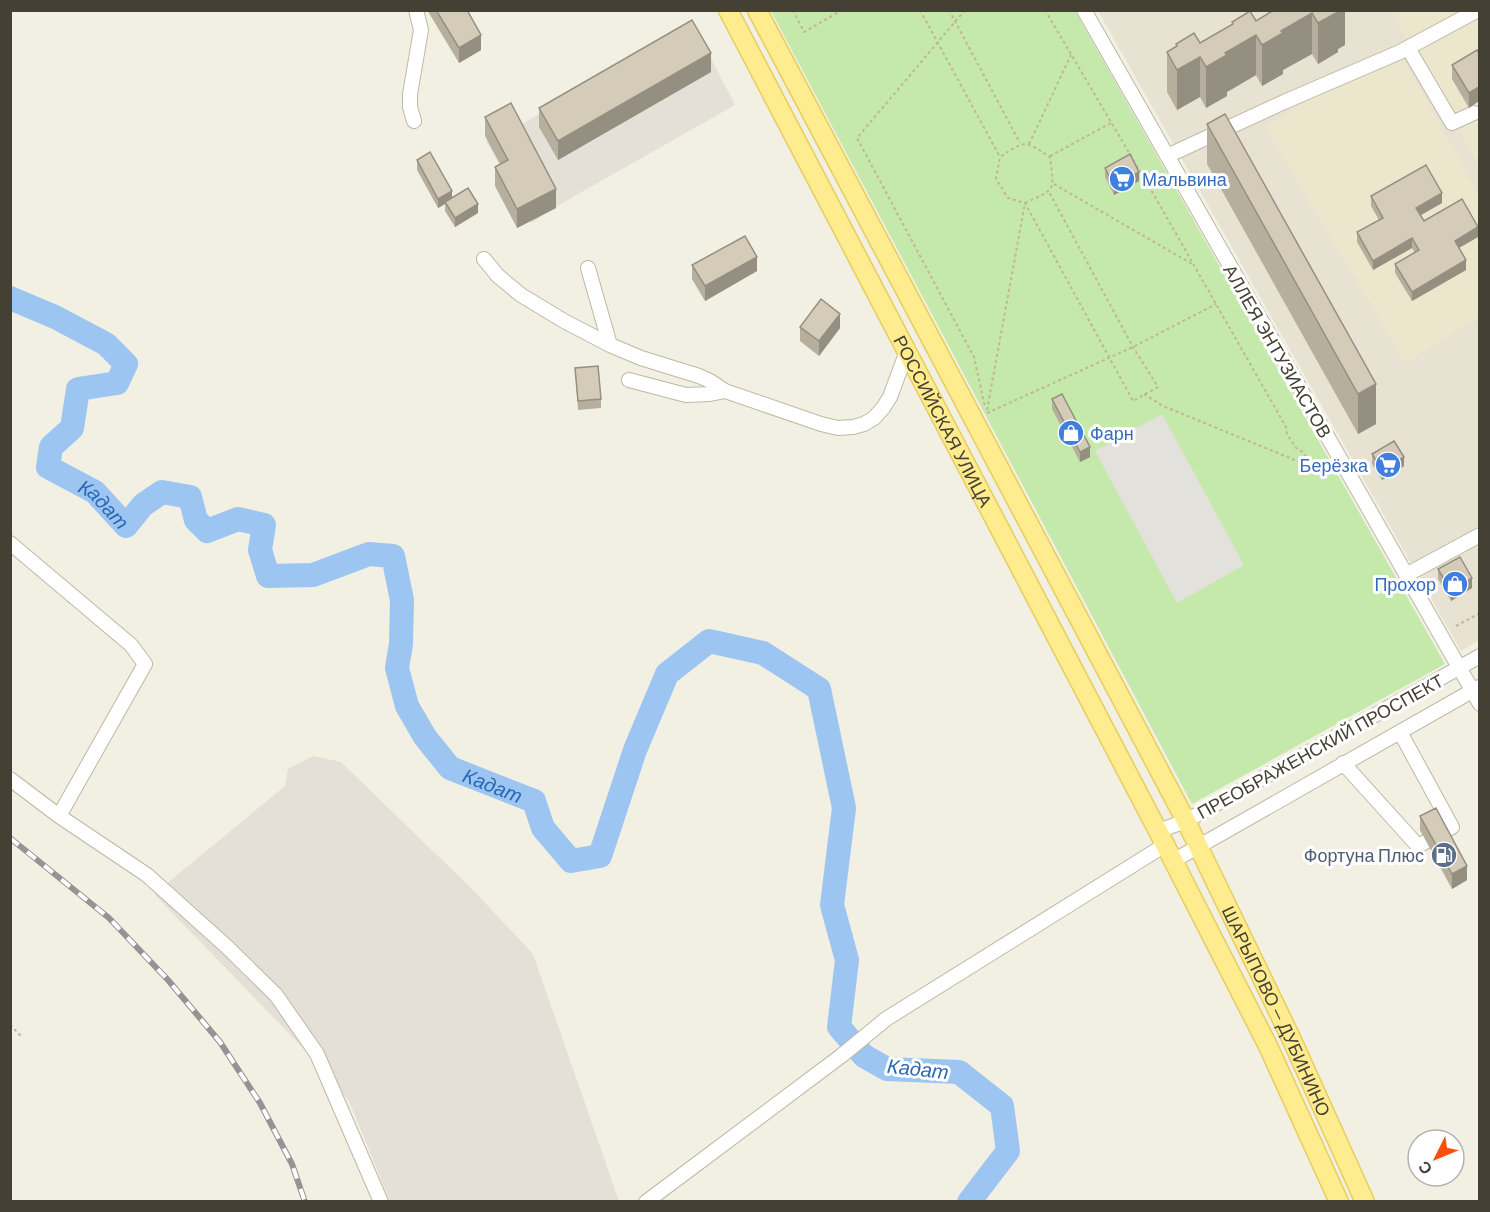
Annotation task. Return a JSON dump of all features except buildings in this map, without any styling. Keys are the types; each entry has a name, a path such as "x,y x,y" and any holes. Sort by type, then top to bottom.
{"main road":[{"name":"РОССИЙСКАЯ УЛИЦА","path":"756,10 1186,821"},
{"name":"РОССИЙСКАЯ УЛИЦА","path":"731,16 1165,845"},
{"name":"ШАРЫПОВО — ДУБИНИНО","path":"1186,821 1291,1038 1365,1202"},
{"name":"ШАРЫПОВО — ДУБИНИНО","path":"1165,845 1268,1046 1339,1202"}],"street":[{"path":"414,121 410,107 410,94 421,30 416,10"},
{"path":"731,16 756,10"},
{"name":"АЛЛЕЯ ЭНТУЗИАСТОВ","path":"1084,10 1459,668 1476,689 1479,704"},
{"path":"1167,156 1408,48 1478,10"},
{"path":"1408,48 1452,123 1474,113"},
{"path":"483,259 498,276 521,295 610,345 641,358 699,376 725,391 838,428 864,424 874,418 883,408 890,397 907,351"},
{"path":"588,268 610,345"},
{"path":"629,380 686,395 725,391"},
{"path":"1407,575 1479,536"},
{"path":"10,543 131,645 145,664 59,816"},
{"name":"ПРЕОБРАЖЕНСКИЙ ПРОСПЕКТ","path":"1165,845 1186,821 1479,656"},
{"name":"ПРЕОБРАЖЕНСКИЙ ПРОСПЕКТ","path":"1165,845 1199,846 1476,689"},
{"path":"1343,763 1418,846 1452,827 1400,732"},
{"path":"10,779 59,816 147,875 226,946 276,995 317,1054 381,1202"},
{"path":"646,1202 841,1056 886,1019 1165,845"}],"path":[{"path":"793,10 804,32 842,10"},
{"path":"920,10 1000,157 996,179 1008,198 1025,203 1049,192 1053,184 1050,157"},
{"path":"949,10 1020,144"},
{"path":"965,10 857,138 974,357 987,413"},
{"path":"1045,10 1216,304 1286,427 1287,434 1296,448 1303,452 1312,467 1163,406 1144,394"},
{"path":"1029,144 1071,55"},
{"path":"1050,157 1111,123"},
{"path":"1000,157 1020,144 1029,144 1050,157"},
{"path":"1053,184 1194,266"},
{"path":"1025,203 1134,401 1158,387 1133,347 1049,192"},
{"path":"987,413 1025,203"},
{"path":"987,413 1133,347 1216,304"},
{"path":"1456,626 1479,613"},
{"path":"10,1025 21,1036"}],"shaded area":[{"path":"1098,11 1479,11 1479,640 1461,651"},
{"path":"1391,11 1479,11 1479,166"},
{"path":"694,25 735,105 550,210 532,223 486,141 508,132"},
{"path":"1404,61 1479,195 1479,317 1405,363 1265,127 1317,95"},
{"name":"Фарн","path":"1162,414 1244,565 1177,603 1095,451"},
{"path":"313,756 341,762 474,891 533,954 619,1201 390,1201 349,1101 302,1047 154,894 285,786 288,769"}],"green space":[{"path":"771,11 1075,11 1445,664 1192,804"}],"waterway":[{"name":"Кадат","path":"10,298 55,317 106,344 126,364 117,383 78,389 72,428 51,447 48,467 95,492 126,526 143,505 162,492 190,497 196,520 207,531 238,519 264,525 260,550 268,576 313,575 369,554 393,556 402,600 401,644 397,668 407,706 425,737 450,768 534,801 543,828 571,861 600,856 635,750 667,674 709,641 763,653 819,689 844,808 832,905 847,960 839,1027 864,1056 887,1069 959,1072 1002,1106 1008,1151 969,1202"}],"railway":[{"path":"10,838 109,918 168,980 220,1042 260,1103 292,1164 305,1202"}],"place":[{"name":"Мальвина","path":"1122,179"},
{"name":"Фарн","path":"1071,433"},
{"name":"Берёзка","path":"1388,465"},
{"name":"Прохор","path":"1455,584"},
{"name":"Фортуна Плюс","path":"1444,855"}]}
